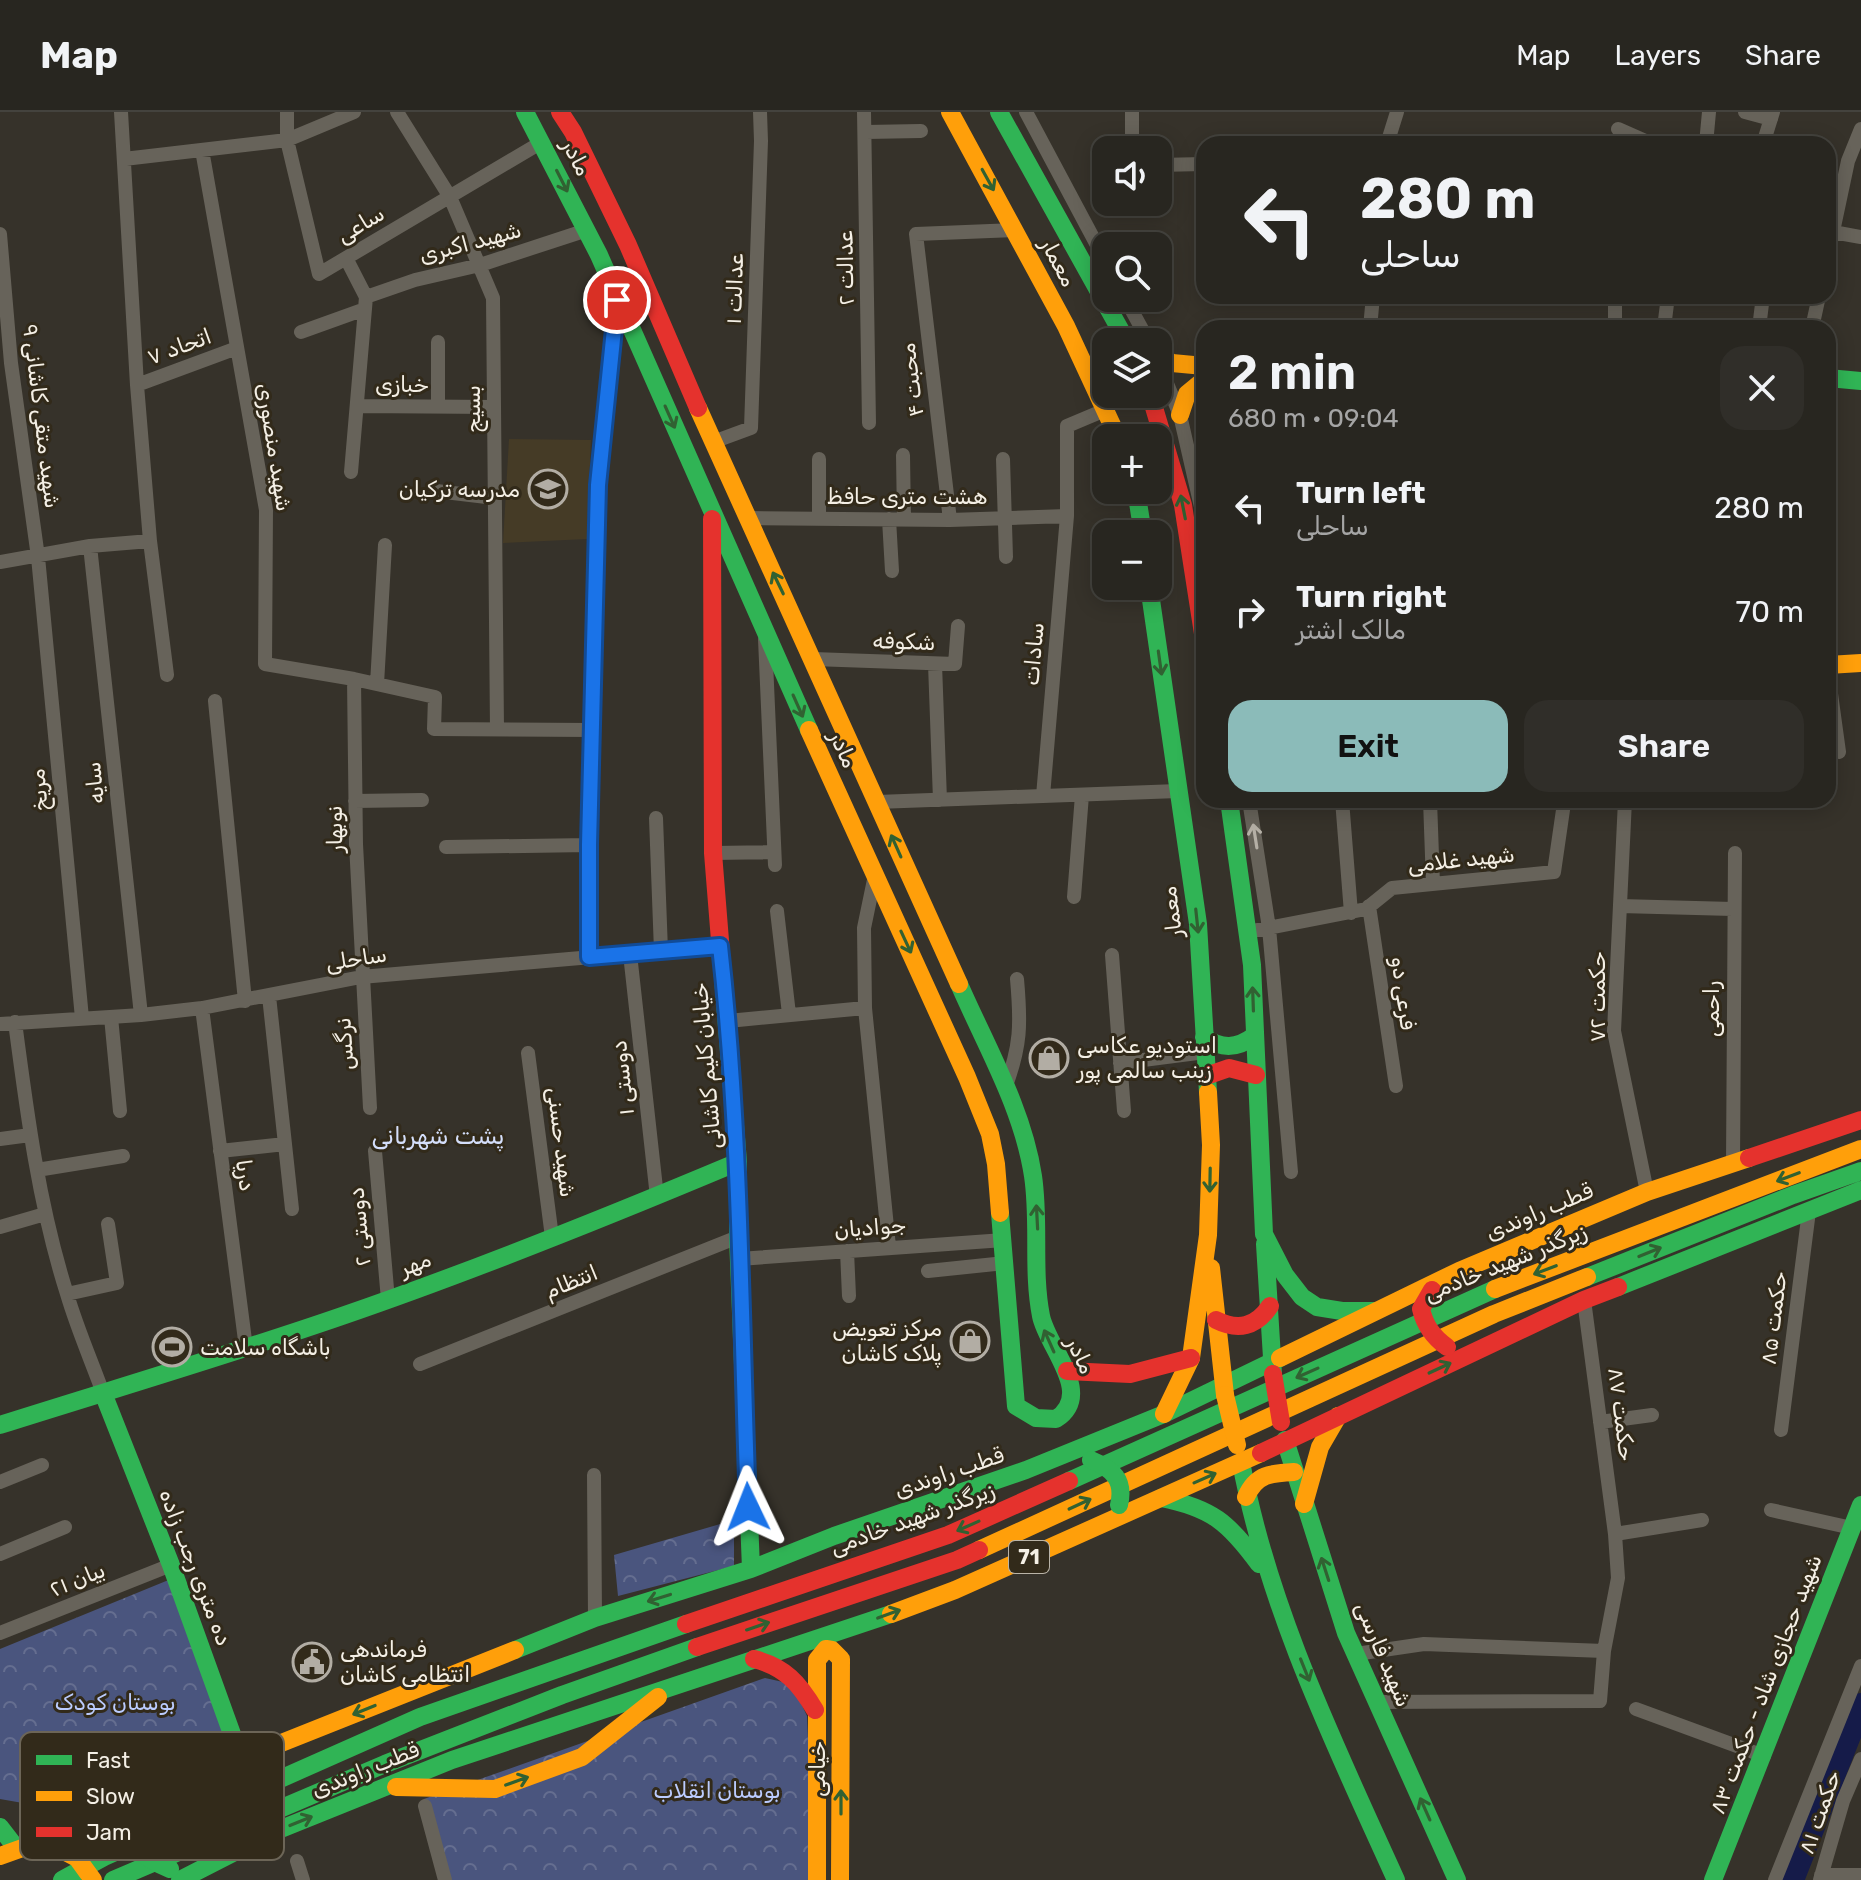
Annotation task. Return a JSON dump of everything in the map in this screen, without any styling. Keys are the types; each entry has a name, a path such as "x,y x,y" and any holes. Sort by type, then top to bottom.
{"main road":[{"name":"مادر","path":"525,112 587,230 766,635 967,1077 990,1134 996,1164 1016,1406 1028,1416 1043,1421 1056,1419 1068,1408 1072,1394 1067,1371 1051,1348 1044,1328 1038,1295 1037,1217 1030,1147 797,622 713,442 628,245 573,132 560,112"},
{"name":"معمار","path":"950,112 1066,326 1112,424"},
{"name":"معمار","path":"999,112 1119,328"},
{"path":"1172,363 1196,365"},
{"path":"1836,379 1861,381"},
{"path":"1180,415 1181,402 1196,386"},
{"path":"1154,408 1183,505 1196,574"},
{"name":"خیابان کلیم کاشانی","path":"712,511 713,853 738,1162 751,1569"},
{"name":"معمار","path":"1151,600 1198,924 1211,1145 1208,1235 1191,1358 1164,1414"},
{"path":"766,635 785,644 793,640 797,622"},
{"path":"785,676 790,662 805,657 813,659"},
{"path":"1836,665 1861,663"},
{"path":"1230,808 1252,965 1272,1368 1283,1431"},
{"path":"1205,1044 1229,1047 1243,1044 1254,1036"},
{"path":"1206,1076 1229,1068 1256,1075"},
{"name":"قطب راوندی","path":"284,1742 595,1618 751,1569 834,1536 971,1491 1224,1390 1459,1271 1647,1192 1861,1120"},
{"name":"زیرگذر شهید خادمی","path":"284,1777 420,1717 948,1535 1492,1290 1861,1149"},
{"name":"مهر","path":"0,1425 388,1300 657,1197 738,1162"},
{"name":"زیرگذر شهید خادمی","path":"284,1808 455,1737 665,1659 957,1560 1494,1314 1861,1171"},
{"name":"قطب راوندی","path":"284,1828 467,1755 850,1629 955,1590 1161,1498 1283,1431 1338,1416 1584,1300 1861,1190"},
{"path":"1264,1234 1285,1275 1302,1297 1317,1307 1375,1311"},
{"name":"معمار","path":"1208,1235 1224,1390 1239,1454"},
{"path":"1459,1271 1432,1290 1421,1309 1424,1324 1434,1339 1447,1347 1473,1340 1551,1304 1584,1300"},
{"path":"1006,1296 1038,1295"},
{"path":"1216,1320 1233,1328 1247,1327 1261,1319 1270,1306"},
{"path":"1067,1371 1114,1376 1150,1372 1191,1358"},
{"name":"ده متری رجب زاده","path":"103,1393 171,1565 231,1732"},
{"path":"1304,1504 1320,1447 1338,1416"},
{"name":"شهید فارسی","path":"1283,1431 1346,1633 1457,1880"},
{"path":"1239,1454 1246,1497 1266,1573 1336,1748 1396,1880"},
{"path":"971,1491 1001,1495 1091,1460 1108,1467 1120,1479 1123,1493 1119,1505 1094,1529"},
{"path":"1246,1497 1265,1474 1273,1471 1294,1472"},
{"path":"1161,1498 1190,1503 1218,1515 1266,1573"},
{"name":"شهید حجازی شاد - حکمت ۸۳","path":"1713,1880 1861,1505"},
{"path":"420,1717 471,1678 836,1559 906,1513"},
{"path":"455,1737 510,1726 806,1626 850,1629"},
{"name":"خیامی","path":"817,1880 817,1660 826,1649 832,1650 841,1659 840,1880"},
{"path":"754,1659 776,1663 790,1672 817,1712"},
{"path":"384,1787 447,1788 618,1728 671,1686"},
{"path":"0,1827 8,1852"},
{"path":"78,1860 93,1880"},
{"name":"زیرگذر شهید خادمی","path":"62,1880 99,1860"},
{"path":"150,1860 180,1874"},
{"name":"زیرگذر شهید خادمی","path":"113,1880 161,1860"},
{"name":"قطب راوندی","path":"180,1874 211,1860"}],"street":[{"path":"121,112 137,385 150,541 167,675"},
{"path":"287,112 287,140"},
{"path":"124,159 287,140 354,112"},
{"name":"بسیج","path":"397,112 450,197 493,298 497,729"},
{"name":"عدالت ۱","path":"713,442 751,428 760,112"},
{"name":"عدالت ۲","path":"864,112 869,423"},
{"path":"1026,112 1092,236"},
{"path":"1132,112 1132,136"},
{"path":"1390,136 1397,112"},
{"path":"1707,136 1709,112"},
{"path":"1745,112 1772,115 1765,136"},
{"path":"1618,129 1634,136"},
{"path":"1836,218 1848,161 1861,129"},
{"path":"866,132 921,131"},
{"name":"ساعی","path":"287,140 319,274 542,142"},
{"name":"شهید منصوری","path":"202,150 266,510 265,664 354,679"},
{"path":"1172,165 1196,164"},
{"name":"شهید اکبری","path":"301,332 415,280 480,265 587,230"},
{"name":"محبت ۴","path":"950,520 916,234 1015,230"},
{"path":"1836,233 1861,237"},
{"name":"شهید متقی کاشانی ۹","path":"0,234 11,363 38,557"},
{"path":"346,258 366,303 351,472"},
{"path":"589,957 598,485 617,300"},
{"path":"1615,304 1615,320"},
{"path":"438,342 438,406"},
{"name":"اتحاد ۷","path":"137,385 237,348"},
{"path":"1172,396 1196,472"},
{"name":"خبازی","path":"357,406 494,407"},
{"name":"سادات","path":"1043,796 1067,516 1067,426 1105,410"},
{"path":"892,571 903,455"},
{"path":"819,459 819,518"},
{"path":"1003,459 1006,557"},
{"path":"436,491 495,498"},
{"name":"هشت متری حافظ","path":"747,518 950,520 1067,516"},
{"path":"0,562 90,546 150,541"},
{"path":"377,684 385,545"},
{"name":"سایه","path":"90,546 141,1015"},
{"name":"مریخ","path":"38,557 82,1018"},
{"name":"شکوفه","path":"813,659 955,664 958,626"},
{"path":"713,853 775,858 766,635"},
{"path":"935,664 940,800"},
{"path":"354,679 435,697 434,729 592,730"},
{"name":"نوبهار","path":"354,679 361,977"},
{"path":"215,701 245,1001"},
{"path":"1836,730 1839,752"},
{"path":"877,802 1178,791"},
{"path":"1074,897 1082,795"},
{"path":"355,801 422,800"},
{"path":"1250,808 1269,928 1291,1172"},
{"path":"1343,808 1351,913"},
{"path":"1430,808 1433,884"},
{"name":"شهید غلامی","path":"1247,932 1351,913 1369,906 1392,888 1554,872 1563,808"},
{"name":"حکمت ۷۲","path":"1625,808 1614,1031 1647,1192"},
{"path":"656,818 661,951"},
{"path":"446,847 589,845"},
{"name":"راحمی","path":"1733,1164 1735,853"},
{"path":"875,875 864,928 865,1008 889,1247"},
{"name":"فرعی دو","path":"1369,906 1396,1086"},
{"path":"1620,906 1733,909"},
{"path":"777,911 789,1014"},
{"name":"ساحلی","path":"8,1023 202,1008 361,977 720,946"},
{"name":"دوستی ۱","path":"630,954 657,1197"},
{"path":"1112,955 1124,1111"},
{"name":"نرگس","path":"361,977 370,1108"},
{"path":"1005,1088 1017,1056 1021,1020 1017,979"},
{"path":"269,996 292,1209"},
{"name":"دریا","path":"202,1008 246,1348"},
{"path":"728,1021 865,1008"},
{"path":"111,1017 120,1111"},
{"path":"8,1023 45,1214 67,1294 103,1393"},
{"path":"1120,1063 1205,1044"},
{"name":"شهید حسنی","path":"528,1053 552,1237"},
{"path":"0,1139 30,1135"},
{"path":"220,1151 285,1144"},
{"name":"دوستی ۲","path":"375,1151 388,1300"},
{"path":"37,1170 123,1156"},
{"name":"حکمت ۸۵","path":"1781,1430 1809,1211"},
{"path":"0,1227 45,1214"},
{"path":"67,1294 117,1283 108,1224"},
{"name":"انتظام","path":"420,1364 738,1237"},
{"name":"جوادیان","path":"739,1259 1004,1240"},
{"path":"847,1251 849,1296"},
{"path":"928,1271 1005,1263"},
{"name":"حکمت ۸۷","path":"1377,1702 1600,1701 1604,1651 1618,1578 1584,1300"},
{"path":"1600,1422 1652,1415"},
{"path":"0,1482 42,1465"},
{"path":"594,1475 595,1618"},
{"path":"1771,1510 1852,1528"},
{"path":"1615,1534 1702,1520"},
{"path":"0,1554 65,1527"},
{"name":"بیان ۲۱","path":"0,1633 171,1565"},
{"path":"1356,1654 1424,1644 1604,1651"},
{"path":"1775,1880 1861,1666"},
{"path":"1636,1709 1764,1756"},
{"name":"حکمت ۸۱","path":"1820,1878 1843,1801 1860,1762"},
{"path":"425,1806 445,1880"},
{"path":"297,1861 303,1880"},
{"path":"1820,1878 1861,1875"}],"shaded area":[{"name":"مدرسه ترکیان","path":"509,439 591,440 587,539 503,543"}],"green space":[{"path":"734,1520 734,1566 618,1596 614,1555"},
{"name":"بوستان کودک","path":"171,1579 223,1732 20,1732 20,1802 0,1799 0,1649"},
{"name":"بوستان انقلاب","path":"765,1678 792,1684 807,1716 814,1880 443,1880 424,1799"}],"waterway":[{"path":"1792,1880 1861,1705"}],"traffic: fast":[{"path":"525,112 599,255 809,730"},
{"path":"999,112 1119,328"},
{"path":"1836,379 1861,381"},
{"path":"1138,504 1141,520"},
{"path":"1151,600 1198,924 1208,1092"},
{"path":"1230,808 1252,965 1264,1234 1285,1275 1302,1297 1317,1307 1374,1311"},
{"path":"721,953 738,1162 751,1569"},
{"path":"959,984 1012,1102 1028,1151 1035,1194 1041,1316 1070,1384 1071,1397 1067,1409 1056,1419 1036,1418 1016,1406 1000,1213"},
{"path":"1204,1037 1229,1046 1254,1036"},
{"path":"0,1425 392,1298 738,1162"},
{"path":"1587,1277 1861,1171"},
{"path":"1618,1287 1861,1190"},
{"path":"1265,1244 1273,1374"},
{"path":"1069,1481 1495,1289"},
{"path":"515,1650 595,1618 751,1569 834,1536 1026,1470 1164,1414 1280,1358"},
{"path":"103,1393 171,1565 231,1732"},
{"path":"1285,1440 1346,1633 1457,1880"},
{"path":"1091,1460 1116,1476 1120,1489 1119,1505"},
{"path":"1241,1462 1268,1570 1286,1623 1327,1727 1396,1880"},
{"path":"1161,1498 1194,1507 1218,1519 1259,1564"},
{"path":"1713,1880 1861,1505"},
{"path":"284,1828 452,1760 891,1614"},
{"path":"284,1777 420,1717 686,1624"},
{"path":"284,1807 562,1695 697,1647"},
{"path":"0,1827 17,1849"},
{"path":"62,1880 99,1860"},
{"path":"152,1860 170,1869"},
{"path":"113,1880 160,1860"},
{"path":"180,1880 219,1860"}],"traffic: slow":[{"path":"950,112 1066,326 1112,424"},
{"path":"1172,363 1196,365"},
{"path":"1180,415 1187,394 1196,387"},
{"path":"698,408 959,984"},
{"path":"1836,665 1861,663"},
{"path":"809,730 990,1134 1000,1213"},
{"path":"1164,1414 1191,1358 1208,1235 1211,1145 1208,1092"},
{"path":"1495,1289 1861,1149"},
{"path":"1280,1358 1459,1271 1647,1192 1749,1158"},
{"path":"1211,1268 1225,1395"},
{"path":"979,1550 1494,1314 1587,1277"},
{"path":"1225,1395 1237,1445"},
{"path":"1304,1504 1320,1447 1338,1416"},
{"path":"891,1614 955,1590 1261,1453"},
{"path":"1246,1497 1254,1484 1265,1476 1294,1472"},
{"path":"817,1880 817,1660 826,1649 832,1650 841,1659 840,1880"},
{"path":"284,1742 515,1650"},
{"path":"396,1787 495,1789 582,1757 658,1697"},
{"path":"0,1856 20,1849"},
{"path":"78,1860 93,1880"}],"traffic: jam":[{"path":"560,112 573,132 628,245 698,408"},
{"path":"1154,408 1183,505 1196,589"},
{"path":"712,519 713,853 721,953"},
{"path":"1206,1076 1229,1068 1256,1075"},
{"path":"1749,1158 1861,1120"},
{"path":"1261,1453 1584,1300 1618,1287"},
{"path":"1432,1290 1421,1309 1430,1331 1447,1347"},
{"path":"1216,1320 1246,1325 1259,1319 1270,1306"},
{"path":"1067,1371 1130,1374 1191,1358"},
{"path":"1273,1374 1281,1422"},
{"path":"686,1624 948,1535 1069,1481"},
{"path":"697,1647 979,1550"},
{"path":"754,1659 790,1677 815,1710"}],"place":[{"name":"مدرسه ترکیان","path":"548,489"},
{"name":"استودیو عکاسی زینب سالمی پور","path":"1049,1058"},
{"name":"مرکز تعویض پلاک کاشان","path":"970,1341"},
{"name":"باشگاه سلامت","path":"172,1347"},
{"name":"فرماندهی انتظامی کاشان","path":"312,1662"}],"district":[{"name":"پشت شهربانی","path":"438,1136"}],"route":[{"path":"617,300 598,485 589,957 720,946 738,1162 748,1507"}]}
